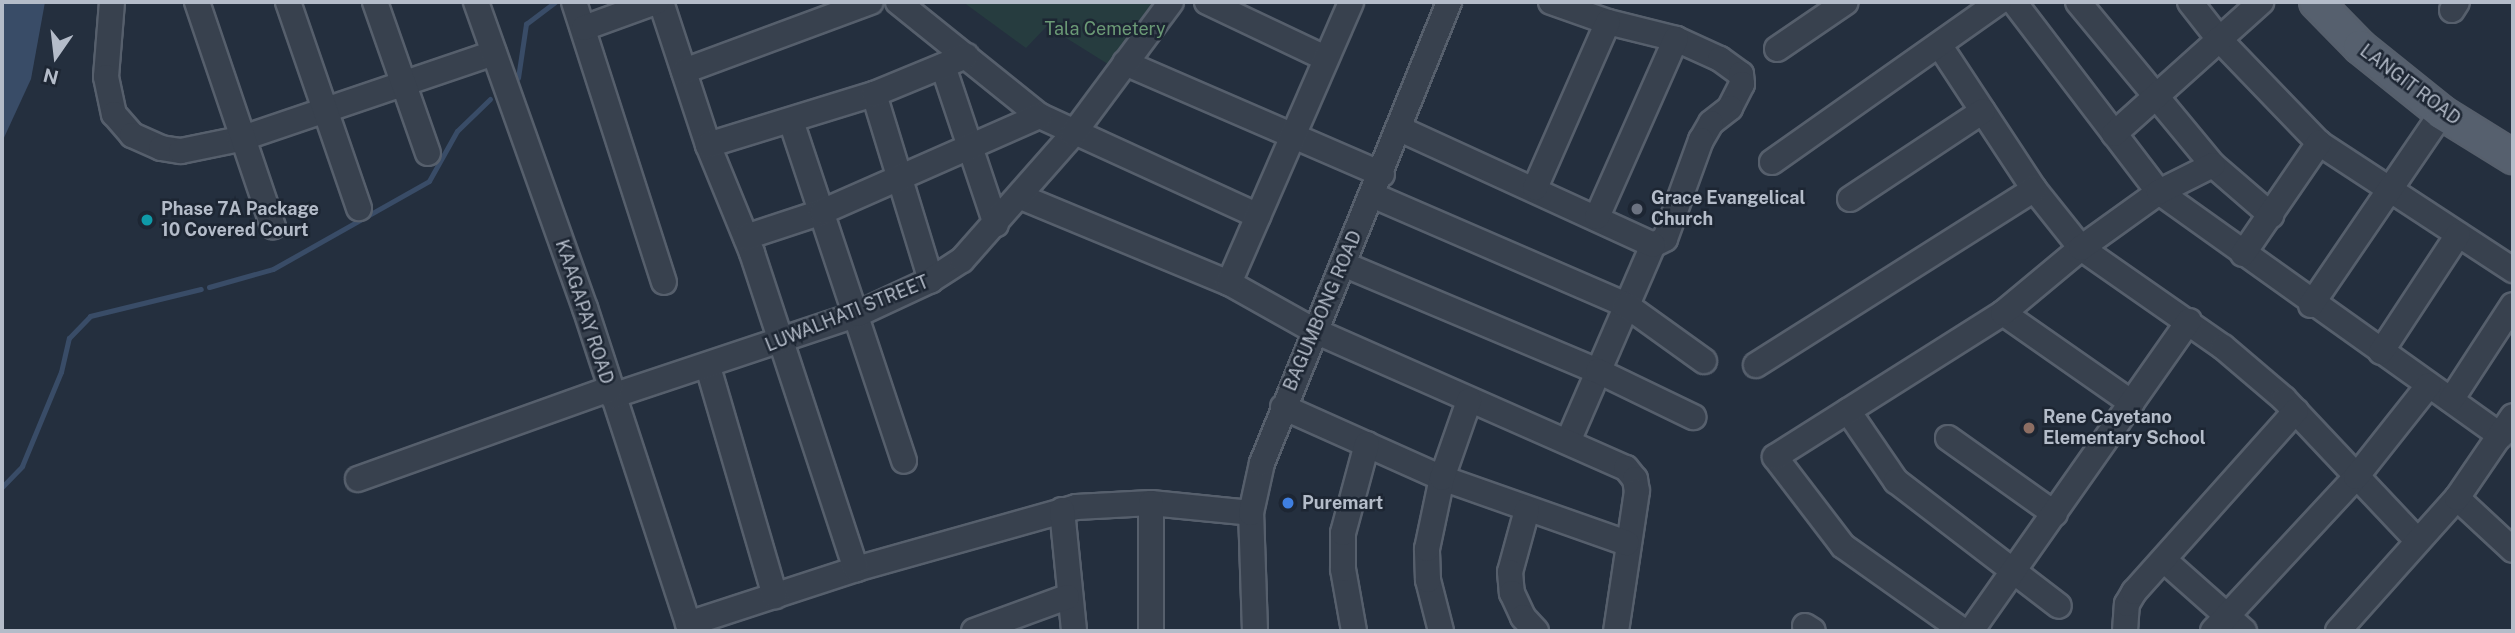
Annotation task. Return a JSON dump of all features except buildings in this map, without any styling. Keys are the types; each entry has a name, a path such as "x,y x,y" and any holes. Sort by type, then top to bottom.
{"main road":[{"name":"LANGIT ROAD","path":"2316,2 2360,47 2442,113 2513,157"}],"street":[{"path":"112,2 108,94 114,114 132,135 161,148 181,151 240,139 325,113 494,53"},
{"path":"197,2 240,139 273,226"},
{"path":"288,2 359,208"},
{"path":"375,2 428,153"},
{"name":"KAAGAPAY ROAD","path":"476,2 688,624 775,596"},
{"path":"573,2 584,28 664,282"},
{"path":"584,28 656,2"},
{"path":"661,2 708,145 746,237 856,569"},
{"path":"684,71 872,2"},
{"path":"898,2 1040,116 1073,134 1258,216"},
{"name":"LUWALHATI STREET","path":"358,480 611,392 708,367 781,343 858,314 932,280 962,260 1021,197 1073,134 1171,2"},
{"path":"1207,2 1325,58"},
{"path":"1229,283 1351,2"},
{"name":"BAGUMBONG ROAD","path":"1255,631 1251,513 1283,407 1400,129 1449,2"},
{"path":"1551,2 1608,22 1676,39 1720,59 1741,74 1742,84 1730,108 1711,123 1701,139 1665,239 1653,245 1568,441"},
{"path":"1777,49 1846,2"},
{"path":"1772,163 1999,2"},
{"path":"2014,2 2159,192 2311,305 2451,400 2507,426 2456,498 2416,539 2338,631"},
{"path":"2078,2 2213,165 2271,215"},
{"path":"2190,2 2219,39 2319,142 2513,270"},
{"path":"2114,134 2261,2"},
{"path":"1535,188 1608,22"},
{"path":"1597,217 1676,39"},
{"path":"1940,46 2034,189 2081,248 2189,321 2296,411 2416,539"},
{"path":"708,145 874,94 966,56"},
{"path":"1125,63 1294,133 1377,184 1626,305 1704,361"},
{"path":"943,66 996,224"},
{"path":"874,94 903,177 932,280"},
{"path":"1850,199 1983,111"},
{"path":"2311,305 2442,113"},
{"path":"746,237 822,212 970,150 1040,116"},
{"path":"791,121 858,314 904,461"},
{"path":"1400,129 1535,188 1653,245"},
{"path":"2243,254 2319,142"},
{"path":"1963,631 1843,546 1775,457 2003,313 2081,248 2159,192 2213,165"},
{"path":"1756,365 2034,189"},
{"path":"1021,197 1229,283 1315,331 1626,468 1636,479 1616,631"},
{"path":"2381,352 2458,235"},
{"path":"1343,264 1598,371 1693,417"},
{"path":"2451,400 2513,305"},
{"path":"2003,313 2132,403"},
{"path":"1971,631 2015,574 2189,321"},
{"path":"708,367 775,596 856,569 1062,510 1151,503 1251,513"},
{"path":"2218,623 2356,477 2429,385"},
{"path":"1441,631 1428,580 1427,549 1442,478 1469,401"},
{"path":"1283,407 1442,478 1527,510 1627,542"},
{"path":"1848,411 1896,481 2059,606"},
{"path":"2125,631 2127,604 2296,411"},
{"path":"1948,438 2055,514"},
{"path":"1354,631 1343,569 1343,533 1367,444"},
{"path":"2456,498 2513,550"},
{"path":"1151,503 1151,631"},
{"path":"1062,510 1067,597 1074,631"},
{"path":"1527,510 1510,572 1512,593 1536,631"},
{"path":"2164,560 2218,623 2244,631"},
{"path":"974,631 1067,597"}],"green space":[{"name":"Tala Cemetery","path":"963,2 1163,2 1111,66 1047,26 1026,48"}],"water":[{"path":"2,2 45,2 31,79 2,142"}],"waterway":[{"path":"518,78 526,24 555,2"},
{"path":"209,287 273,269 429,181 457,131 490,99"},
{"path":"2,487 22,466 61,372 69,338 90,316 201,289"}],"place":[{"name":"Grace Evangelical Church","path":"1637,209"},
{"name":"Phase 7A Package 10 Covered Court","path":"147,220"},
{"name":"Rene Cayetano Elementary School","path":"2029,428"},
{"name":"Puremart","path":"1288,503"}]}
